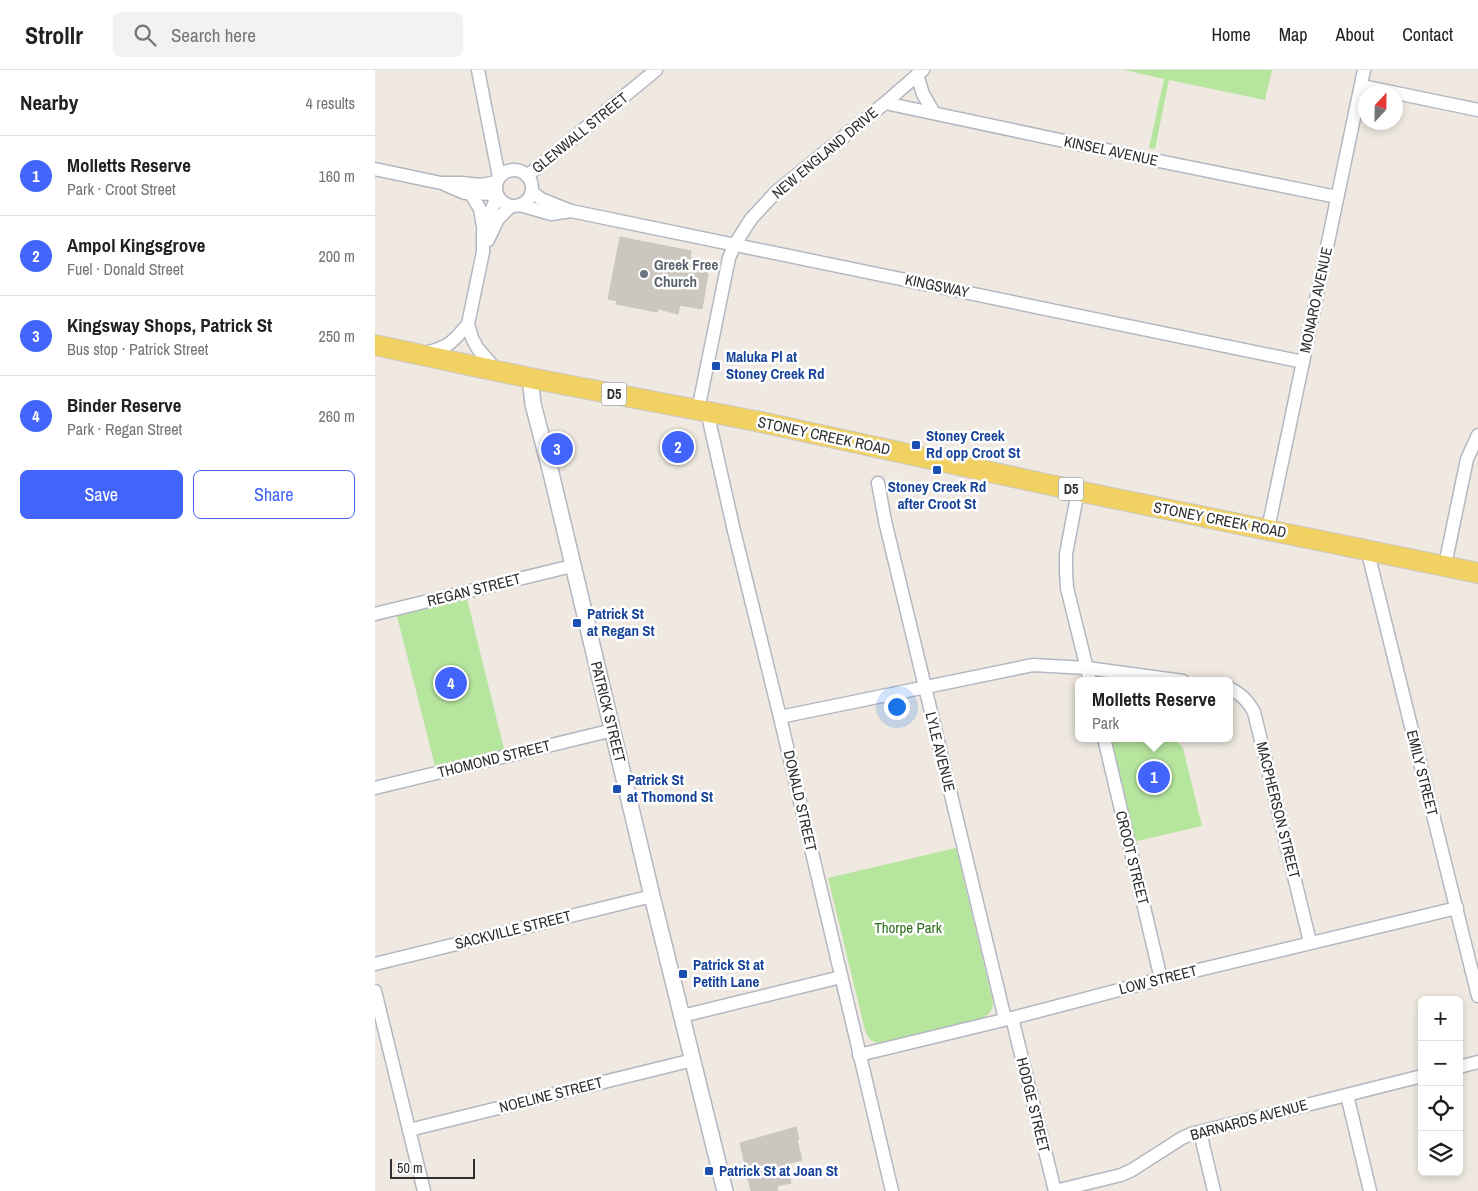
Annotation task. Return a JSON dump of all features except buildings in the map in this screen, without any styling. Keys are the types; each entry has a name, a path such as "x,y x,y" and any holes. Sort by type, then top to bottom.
{"main road":[{"name":"STONEY CREEK ROAD","path":"375,345 1478,572"}],"street":[{"path":"478,70 495,153 504,166 500,184 483,232"},
{"name":"GLENWALL STREET","path":"527,176 656,70"},
{"name":"MONARO AVENUE","path":"1361,85 1364,70"},
{"path":"920,72 923,94 934,113"},
{"name":"NEW ENGLAND DRIVE","path":"702,411 729,260 735,244 751,220 776,192 920,72"},
{"path":"1403,95 1478,110"},
{"name":"MONARO AVENUE","path":"1268,529 1358,100"},
{"name":"KINSEL AVENUE","path":"885,103 1337,197"},
{"path":"375,169 441,183 481,186 500,184"},
{"path":"441,183 459,192 471,194 500,184 522,172 527,176 532,186 529,198 498,219 483,252"},
{"path":"500,184 503,203 515,206"},
{"name":"KINGSWAY","path":"532,192 541,199 571,211 1303,362"},
{"path":"471,194 481,214 483,252 468,324 478,349 501,372"},
{"name":"KINGSWAY","path":"515,206 551,214 571,211"},
{"path":"418,354 449,344 468,324"},
{"name":"PATRICK STREET","path":"530,378 533,404 725,1191"},
{"name":"DONALD STREET","path":"702,411 780,717 892,1191"},
{"path":"1445,566 1467,459 1478,435"},
{"name":"LYLE AVENUE","path":"878,483 885,522 925,688 1008,1019"},
{"path":"1078,491 1066,554 1065,572 1067,588 1088,675"},
{"name":"EMILY STREET","path":"1367,549 1478,996"},
{"name":"REGAN STREET","path":"375,614 572,566"},
{"path":"780,717 1033,665 1088,675 1120,677"},
{"name":"MACPHERSON STREET","path":"1233,690 1248,702 1254,712 1310,942"},
{"name":"THOMOND STREET","path":"375,788 613,730"},
{"name":"CROOT STREET","path":"1104,742 1161,978"},
{"name":"SACKVILLE STREET","path":"375,964 652,896"},
{"name":"LOW STREET","path":"859,1054 1008,1019 1161,978 1457,908"},
{"path":"681,1016 841,977"},
{"path":"375,991 424,1191"},
{"name":"HODGE STREET","path":"1008,1019 1055,1191"},
{"name":"NOELINE STREET","path":"409,1130 693,1060"},
{"path":"1463,1066 1478,1062"},
{"name":"BARNARDS AVENUE","path":"1055,1191 1121,1175 1182,1138 1200,1132 1418,1077"},
{"path":"1347,1095 1370,1191"},
{"path":"1200,1132 1214,1191"}],"green space":[{"path":"1124,70 1272,70 1265,100 1169,80 1155,149 1149,148 1164,79"},
{"path":"467,599 504,749 435,766 397,616"},
{"path":"1109,742 1178,742 1183,748 1202,826 1133,842"},
{"name":"Thorpe Park","path":"956,848 993,1002 991,1010 981,1019 883,1043 874,1042 869,1039 865,1030 828,878"}],"place":[{"name":"Greek Free Church","path":"644,274"},
{"name":"Maluka Pl at Stoney Creek Rd","path":"716,366"},
{"name":"Stoney Creek Rd opp Croot St","path":"916,445"},
{"name":"Ampol Kingsgrove","path":"678,447"},
{"name":"Kingsway Shops, Patrick St","path":"557,449"},
{"name":"Stoney Creek Rd after Croot St","path":"937,470"},
{"name":"Patrick St at Regan St","path":"577,623"},
{"name":"Binder Reserve","path":"451,683"},
{"name":"Molletts Reserve","path":"1154,777"},
{"name":"Patrick St at Thomond St","path":"617,789"},
{"name":"Patrick St at Petith Lane","path":"683,974"},
{"name":"Patrick St at Joan St","path":"709,1171"}]}
